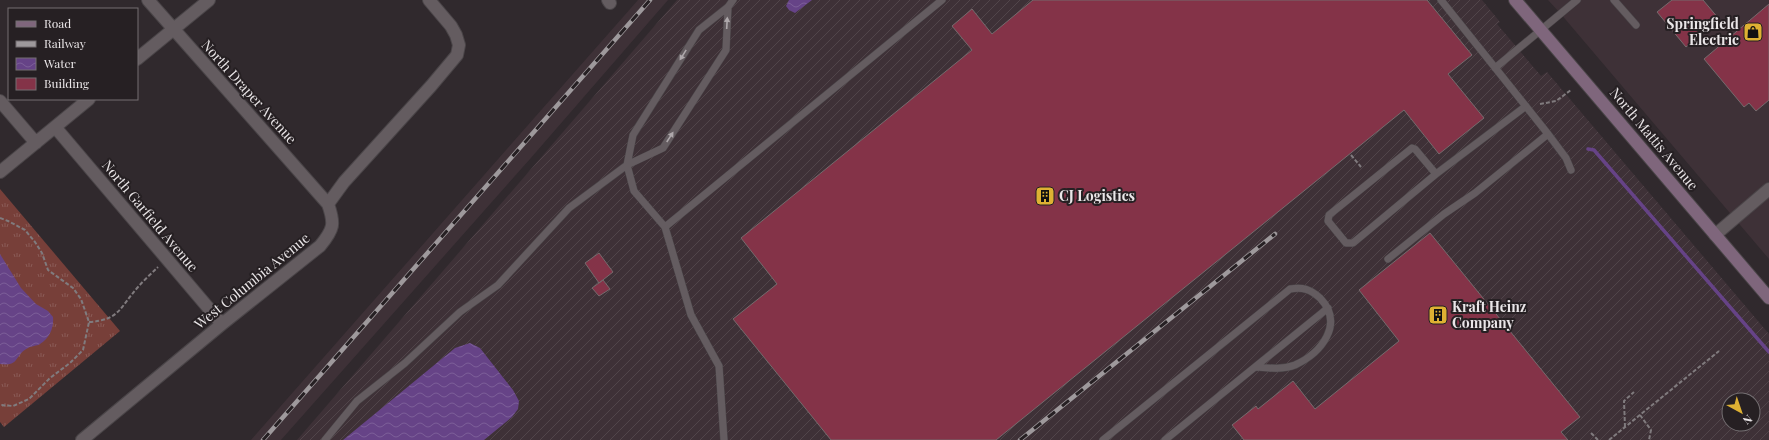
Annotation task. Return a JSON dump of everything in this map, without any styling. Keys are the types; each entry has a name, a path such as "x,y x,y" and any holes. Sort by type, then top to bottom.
{"main road":[{"name":"North Mattis Avenue","path":"1515,0 1769,298"}],"street":[{"name":"North Draper Avenue","path":"148,0 328,204"},
{"path":"138,58 209,0"},
{"path":"328,204 344,182 448,67 456,55 459,45 456,35 451,26 429,0"},
{"path":"0,172 88,100"},
{"path":"0,101 36,142"},
{"name":"North Garfield Avenue","path":"55,127 222,324"},
{"path":"1715,234 1769,188"},
{"name":"West Columbia Avenue","path":"82,440 222,324 320,246 333,227 333,219 328,204"}],"lane":[{"path":"724,440 719,366 690,315 665,227 634,191 627,165 633,134 699,30 728,7 733,0"},
{"path":"665,227 942,0"},
{"path":"1441,0 1548,134 1566,158 1571,170"},
{"path":"1495,68 1577,0"},
{"path":"1614,0 1636,25"},
{"path":"325,440 357,401 405,363 460,312 498,284 569,208 627,165 663,148 726,50 728,7"},
{"path":"1436,174 1415,149 1412,148 1329,214 1328,221 1346,243 1353,243 1436,174 1526,106"},
{"path":"1388,259 1444,214 1475,193 1548,134"},
{"path":"1103,440 1290,289 1302,287 1312,291 1328,308 1331,316 1330,331 1318,350 1294,365 1275,369 1255,367"},
{"path":"1165,440 1328,308"}],"path":[{"path":"1540,104 1556,101 1570,90"},
{"path":"1351,155 1361,168"},
{"path":"0,218 8,220 25,230 42,253 48,270 72,288 81,299 89,322 83,350 70,363 44,383 29,399 13,406 0,405"},
{"path":"89,322 105,320 120,310 137,287 166,259"},
{"path":"1609,440 1719,351"},
{"path":"1625,427 1624,401 1634,392"},
{"path":"1640,415 1651,430 1649,440"},
{"path":"1592,432 1598,440"}],"shaded area":[{"path":"638,0 668,0 530,159 281,440 251,440"},
{"path":"677,0 1482,0 1500,22 1497,24 1541,76 1547,72 1769,334 1769,440 297,440"},
{"path":"1548,0 1769,0 1769,259 1560,13"}],"green space":[{"path":"0,189 120,331 4,427 0,422"}],"water":[{"path":"789,0 812,0 795,13 789,10 786,6"},
{"path":"0,254 21,288 36,304 48,311 53,317 53,325 46,339 40,344 29,347 11,364 0,364"},
{"path":"470,343 480,348 513,390 519,401 518,409 512,417 484,440 343,440 455,348"}],"building":[{"name":"CJ Logistics","path":"1033,0 1427,0 1472,55 1448,74 1484,118 1439,154 1404,110 996,440 831,440 733,319 777,284 741,238 972,50 952,26 972,9 992,34"},
{"path":"1672,0 1703,0 1719,19 1686,47 1657,12"},
{"name":"Springfield Electric","path":"1769,4 1769,100 1756,111 1749,103 1744,107 1704,59"},
{"name":"Kraft Heinz Company","path":"1430,233 1580,417 1561,432 1568,440 1244,440 1232,425 1256,406 1258,409 1293,381 1315,409 1399,341 1359,290"},
{"path":"599,253 613,272 599,283 585,263"},
{"path":"603,280 610,289 599,296 592,288"}],"waterway":[{"path":"1588,149 1594,150 1769,352"}],"railway":[{"path":"263,440 650,0"},
{"path":"1020,440 1275,234"}],"place":[{"name":"Springfield Electric","path":"1753,32"},
{"name":"CJ Logistics","path":"1045,196"},
{"name":"Kraft Heinz Company","path":"1438,315"}]}
